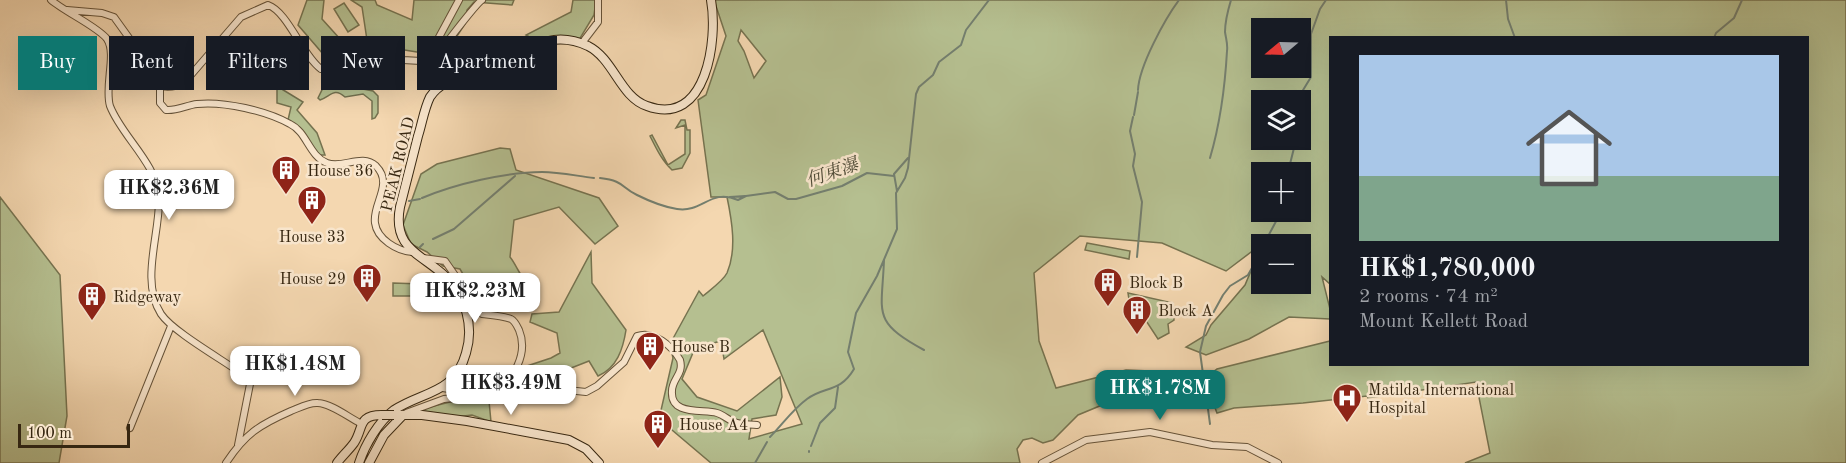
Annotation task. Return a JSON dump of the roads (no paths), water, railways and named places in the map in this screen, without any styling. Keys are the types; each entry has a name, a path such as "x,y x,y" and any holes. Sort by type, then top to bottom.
{"main road":[{"path":"435,91 451,80 478,72 542,42 561,39 582,43 600,54 638,101 653,108 672,109 689,101 704,77 710,51 711,0"},
{"name":"PEAK ROAD","path":"359,463 375,432 389,415 400,407 442,388 455,376 465,357 469,339 465,307 454,286 441,273 415,254 400,233 399,213 424,113 435,91"},
{"path":"369,463 384,435 399,415"},
{"path":"337,463 355,442 360,423 372,416 399,415 467,422 569,440 586,449 598,463"}],"street":[{"path":"51,0 61,9 99,31 109,45 110,105 150,171 158,190 159,207 152,276 156,301 160,313 171,326 237,370 250,384 238,445"},
{"path":"440,36 459,0"},
{"path":"435,91 433,68 435,59 468,18 475,5 482,0"},
{"path":"582,43 598,22 598,0"},
{"path":"194,73 241,17 268,4 277,8 317,65 324,70 333,70 349,61 366,58 383,51 403,60 417,60"},
{"path":"61,9 112,15 128,36"},
{"path":"160,90 159,101 166,110 202,103 237,106 292,124 317,157 327,163 363,161 374,165 380,173 383,186 375,220 376,227 393,246 415,254 444,260 482,314 511,319 516,323 522,337 519,362 504,386 495,394 444,399 399,415"},
{"path":"130,428 171,326"},
{"path":"504,386 586,392 597,386 624,362 637,336 648,334 664,343 680,360 681,370 672,390 673,398 680,406 690,411 717,413 736,423 757,425"},
{"path":"442,388 487,395"},
{"path":"226,463 238,445 260,425 306,405 318,403 326,405 360,423"},
{"path":"1042,463 1086,440 1150,432 1217,446 1247,447 1278,463"}],"waterway":[{"path":"770,437 802,403 813,395 837,386 849,377 854,369 848,352 856,313 877,276 897,229 896,193 908,168 916,94 919,87 933,75 939,62 961,45 966,30 989,0"},
{"path":"1138,90 1139,80 1148,56 1160,30 1179,0"},
{"path":"1210,158 1217,132 1223,92 1227,48 1225,28 1231,0"},
{"path":"1303,90 1311,77 1311,34 1320,9 1326,0"},
{"path":"1506,0 1508,19 1514,36"},
{"path":"1715,36 1734,18 1742,0"},
{"path":"1134,115 1138,92"},
{"path":"1133,117 1130,131 1135,154 1133,166 1142,202 1137,257"},
{"path":"1290,162 1294,150"},
{"name":"何東瀑","path":"897,191 894,174 908,158"},
{"path":"422,198 465,184 513,174 548,172 594,178"},
{"name":"何東瀑","path":"600,178 618,183 657,204 686,209 720,197 738,200 746,196 775,192 788,199 796,199 842,186 867,173 894,176"},
{"path":"433,239 454,229 515,176"},
{"name":"何東瀑","path":"730,197 745,196"},
{"path":"409,201 420,199"},
{"path":"1269,234 1276,222"},
{"path":"420,247 423,244"},
{"path":"884,260 883,314 895,331 924,350"},
{"path":"1203,374 1200,352 1206,326 1230,286 1248,275 1251,270"},
{"path":"1204,379 1210,424"},
{"path":"811,446 820,423 835,408 838,387"},
{"path":"755,463 767,442"}],"place":[{"name":"House 36","path":"286,196"},
{"name":"House 33","path":"312,226"},
{"name":"House 29","path":"367,304"},
{"name":"Block B","path":"1108,308"},
{"name":"Ridgeway","path":"92,322"},
{"name":"Block A","path":"1137,336"},
{"name":"House B","path":"650,372"},
{"name":"Matilda International Hospital","path":"1347,424"},
{"name":"House A4","path":"658,450"}]}
